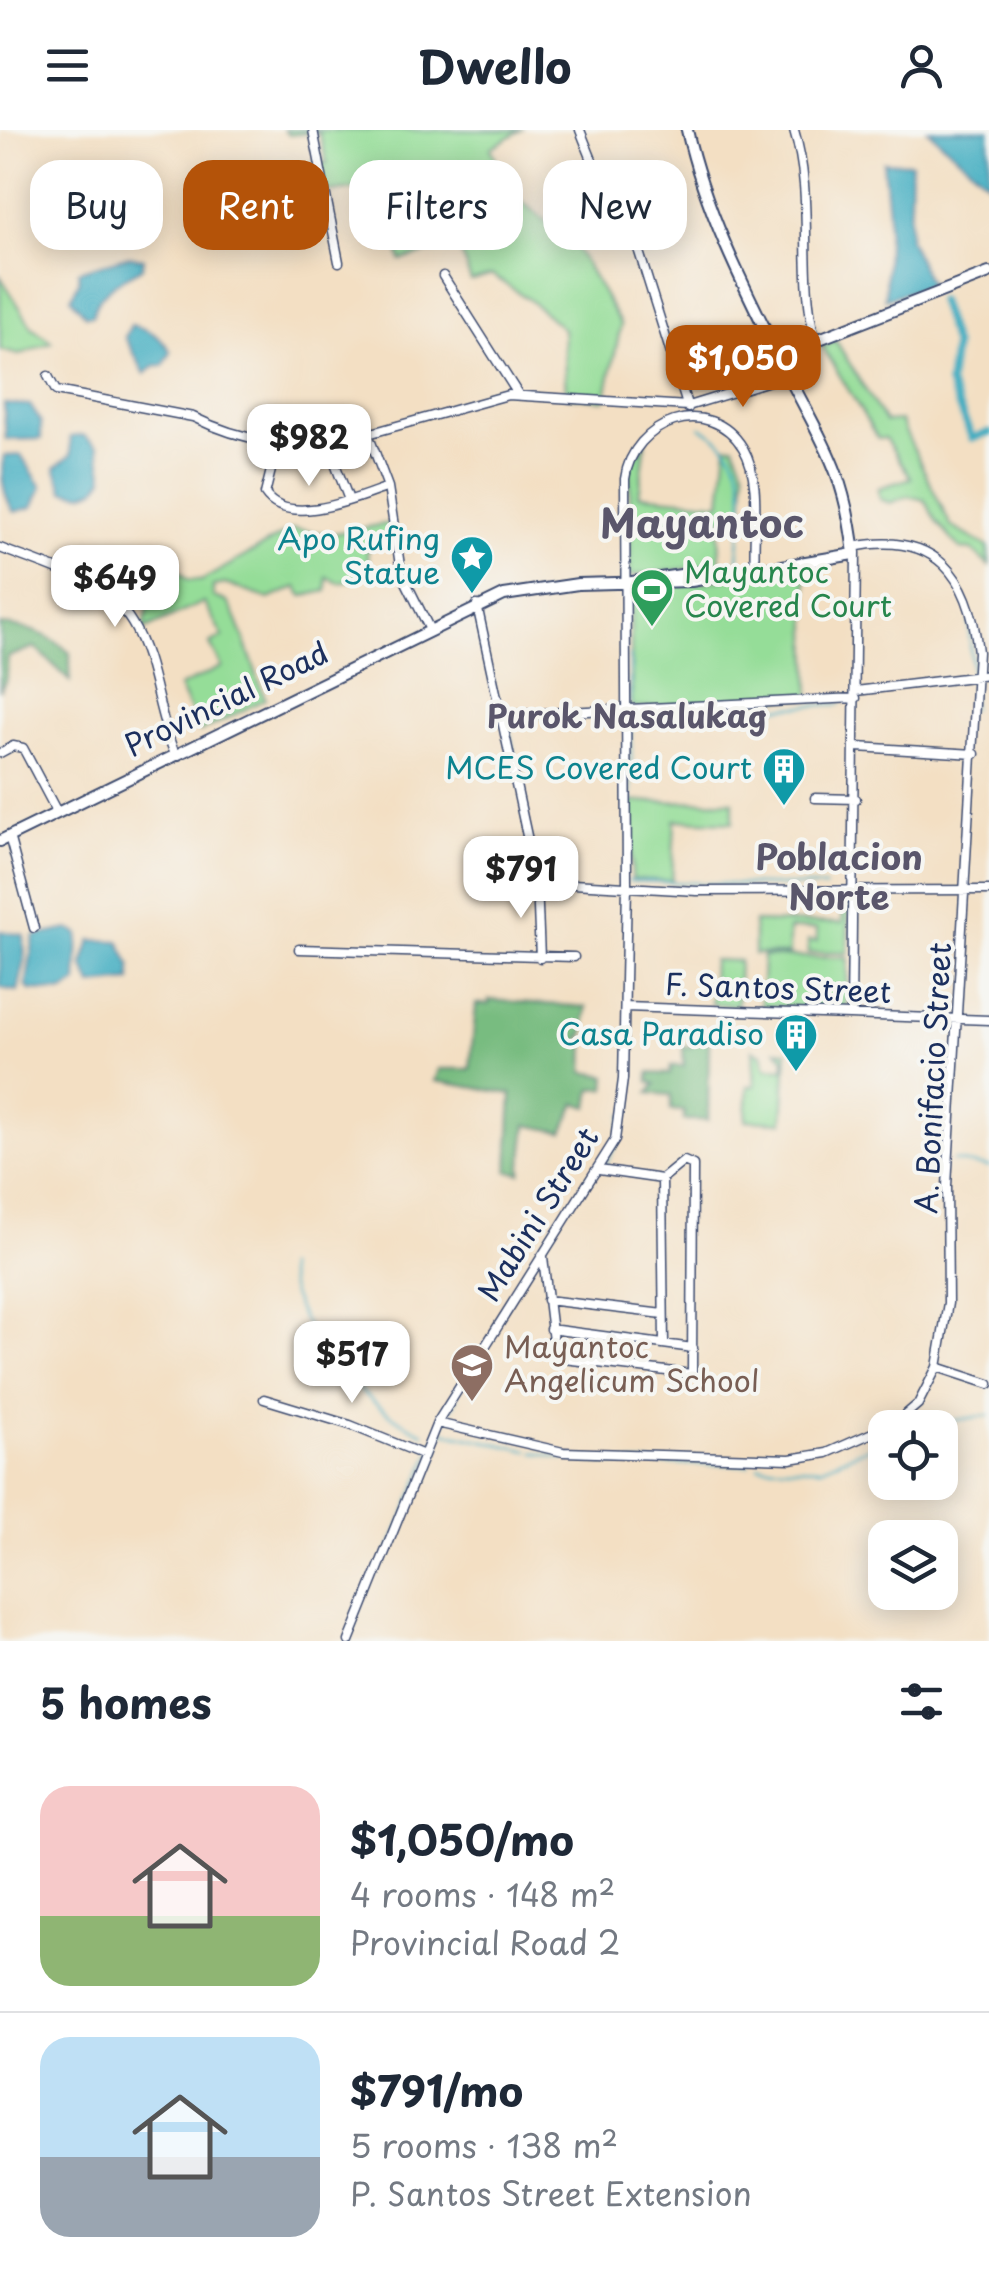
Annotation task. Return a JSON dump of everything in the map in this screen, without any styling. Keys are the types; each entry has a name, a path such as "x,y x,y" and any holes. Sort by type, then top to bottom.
{"main road":[{"path":"687,130 727,246 838,469 857,549"},
{"path":"778,355 989,273"},
{"name":"Provincial Road","path":"5,838 477,605 527,590 687,577 857,549"}],"street":[{"path":"313,130 339,262"},
{"path":"580,130 602,186 635,239 688,406 688,418 716,425 745,453 753,490 754,567"},
{"path":"794,130 807,181 807,291 815,339"},
{"path":"444,276 518,394"},
{"path":"48,376 56,391 194,416 214,427 300,446 368,434 518,394 688,406 789,376"},
{"name":"Mabini Street","path":"350,1641 435,1428 599,1170 618,1125 625,1007 628,463 652,430 688,418"},
{"path":"368,434 388,487 401,572 429,628"},
{"path":"267,440 272,466 265,497 273,503 308,508 388,487"},
{"path":"328,443 349,500"},
{"path":"0,548 88,586 127,615 138,634 159,714 176,754"},
{"name":"A. Bonifacio Street","path":"435,1428 563,1452 617,1457 810,1458 909,1414 928,1388 936,1368 948,1303 947,1186 975,755 984,676 966,594 950,569 917,548 857,549"},
{"path":"851,1014 857,549"},
{"path":"477,605 537,882 540,958"},
{"path":"502,714 627,712 856,694 984,676"},
{"path":"0,753 12,746 22,748 56,812"},
{"path":"857,747 989,758"},
{"path":"815,798 856,799"},
{"path":"5,838 34,928"},
{"path":"537,882 697,891 989,890"},
{"path":"299,949 574,957"},
{"name":"F. Santos Street","path":"625,1007 989,1020"},
{"path":"543,1258 550,1330 558,1359 688,1376 693,1372 694,1165 684,1161 662,1180 664,1344"},
{"path":"599,1170 662,1180"},
{"path":"547,1300 663,1314"},
{"path":"550,1330 693,1348"},
{"path":"936,1368 989,1384"},
{"path":"264,1400 350,1426 424,1455"}],"green space":[{"path":"284,130 521,130 491,148 496,160 349,160 349,190 329,192 329,160 319,132 289,135"},
{"path":"523,203 543,219 543,250 577,250 621,325 605,400 566,396 563,329 492,275 471,281 460,250 523,250"},
{"path":"398,250 439,250 401,260"},
{"path":"0,276 32,327 52,342 19,355 0,350"},
{"path":"836,341 885,422 900,421 951,526 988,547 989,566 972,550 960,549 936,521 925,500 908,496 890,503 880,499 878,488 911,478 885,438 878,439 822,346"},
{"path":"646,441 639,495 721,503 727,446 734,445 745,471 743,518 719,519 720,564 630,576 630,466"},
{"path":"391,523 394,542 367,549 369,565 361,567 356,580 339,583 327,577 327,591 303,596 297,587 269,599 225,584 213,586 213,596 227,602 236,618 265,699 200,732 179,687 222,667 210,644 223,637 204,602 143,630 159,566 172,565 188,580 201,581 293,529 331,534"},
{"path":"806,563 810,697 632,708 630,589 705,582"},
{"path":"0,625 38,633 62,646 70,653 70,681 35,647 8,657 6,680 0,691"},
{"path":"733,801 733,822 675,820 672,881 632,879 631,802"},
{"path":"843,898 848,898 848,953 808,953 808,941 817,941 817,929 789,929 789,954 754,954 754,922 842,923"},
{"path":"763,956 848,958 846,1009 761,1006"},
{"path":"713,960 739,961 737,1005 711,1004"},
{"path":"489,1000 587,1007 584,1036 580,1037 580,1045 585,1045 584,1072 607,1076 606,1088 592,1089 589,1107 576,1103 563,1132 527,1125 521,1173 508,1171 512,1094 435,1081 439,1069 470,1069 476,1004 489,1004"},
{"path":"692,1038 709,1038 708,1120 684,1120 684,1111 671,1110 671,1095 649,1093 656,1084 649,1082 649,1073 670,1074 671,1066 684,1066 683,1046 691,1047"},
{"path":"753,1050 762,1054 766,1068 784,1069 785,1058 777,1050 787,1051 783,1122 746,1120 748,1086 755,1086"}],"water":[{"path":"928,130 989,130 989,183 933,135"},
{"path":"883,162 911,163 909,239 930,285 885,299 888,213"},
{"path":"129,256 144,259 142,268 111,287 95,306 93,315 86,316 71,298 79,281 78,271"},
{"path":"131,325 154,334 167,346 171,352 163,366 156,365 145,374 125,337"},
{"path":"4,404 30,405 41,422 41,439 6,440"},
{"path":"83,435 98,447 104,478 96,489 83,494 64,491 55,468 71,455 70,437"},
{"path":"21,455 42,487 33,507 14,512 5,492 3,463 4,456"},
{"path":"69,929 79,934 77,983 63,992 30,990 26,986 34,936"},
{"path":"0,931 24,935 25,961 18,991 0,988"},
{"path":"91,940 119,941 131,965 131,981 92,985 83,965"}],"waterway":[{"path":"939,300 954,346 949,384 972,438 989,433"},
{"path":"701,427 732,454 739,469 743,502 738,561"},
{"path":"969,622 972,674"},
{"path":"630,656 630,703"},
{"path":"971,709 972,681"},
{"path":"631,802 631,716 841,704"},
{"path":"538,717 612,716"},
{"path":"507,718 514,755"},
{"path":"629,881 825,887"},
{"path":"619,1138 623,1115"},
{"path":"943,1160 947,1122"},
{"path":"603,1169 616,1145"},
{"path":"953,1161 989,1167"},
{"path":"286,1267 302,1317 335,1365 379,1406 424,1433"},
{"path":"452,1408 457,1398"},
{"path":"444,1423 450,1411"},
{"path":"958,1420 989,1415"},
{"path":"387,1557 440,1431 529,1451"},
{"path":"759,1466 821,1468 868,1447"},
{"path":"534,1452 565,1459"},
{"path":"571,1459 593,1462"},
{"path":"598,1463 749,1465"}],"place":[{"name":"Apo Rufing Statue","path":"472,595"},
{"name":"Mayantoc Covered Court","path":"652,628"},
{"name":"MCES Covered Court","path":"784,807"},
{"name":"Casa Paradiso","path":"796,1073"},
{"name":"Mayantoc Angelicum School","path":"472,1403"}],"district":[{"name":"Mayantoc","path":"702,524"},
{"name":"Purok Nasalukag","path":"627,717"},
{"name":"Poblacion Norte","path":"839,878"}]}
